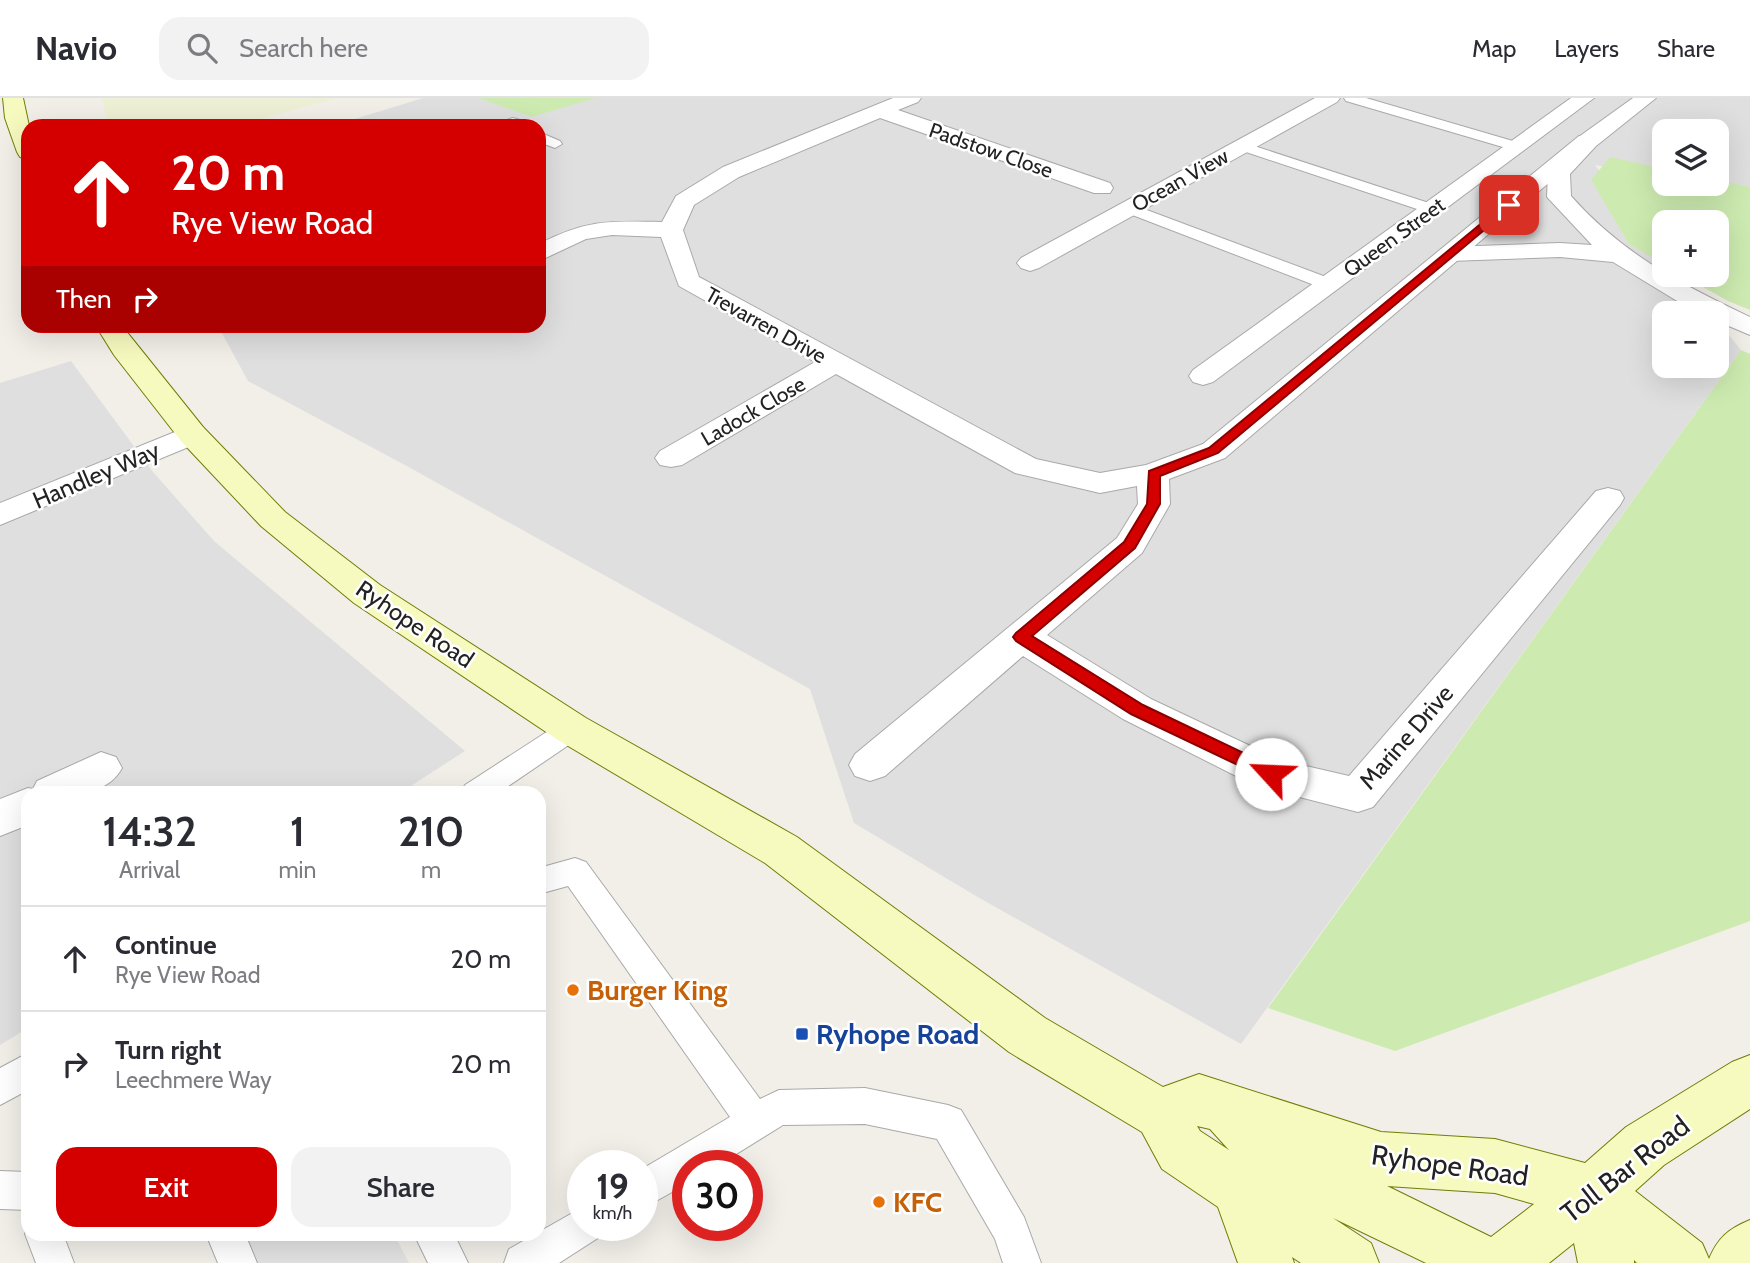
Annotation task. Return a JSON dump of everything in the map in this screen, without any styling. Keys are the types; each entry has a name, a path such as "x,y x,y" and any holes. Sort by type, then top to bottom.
{"main road":[{"path":"13,98 15,118 21,134"},
{"name":"Ryhope Road","path":"114,333 192,434 273,519 367,594 572,729 781,850 1027,1035 1160,1114 1181,1150 1351,1263"},
{"name":"Toll Bar Road","path":"1504,1263 1593,1192 1645,1146 1750,1080"},
{"name":"Ryhope Road","path":"1160,1114 1199,1100 1381,1159 1495,1166 1593,1192 1682,1263"},
{"path":"1223,1108 1272,1156 1481,1263"},
{"path":"1240,1190 1266,1263"},
{"path":"1593,1192 1606,1263"},
{"path":"1736,1263 1750,1248"}],"street":[{"path":"546,250 580,233 612,228 671,230 684,201 730,172 911,98"},
{"name":"Ocean View","path":"1030,263 1330,98"},
{"name":"Queen Street","path":"1203,376 1584,98"},
{"path":"1646,98 1588,141 1559,173 1559,197 1594,237 1619,256 1660,282 1750,327"},
{"name":"Padstow Close","path":"880,111 1102,188"},
{"name":"Trevarren Drive","path":"671,230 688,281 1026,466 1100,483 1153,474 1214,451 1588,141"},
{"path":"1450,254 1560,250 1619,256"},
{"name":"Ladock Close","path":"671,458 834,363"},
{"name":"Handley Way","path":"0,516 192,434"},
{"path":"870,765 1130,545 1154,504 1153,474"},
{"name":"Marine Drive","path":"1021,637 1137,709 1271,774 1358,795 1608,498"},
{"path":"66,786 101,768"},
{"path":"0,819 21,808"}],"lane":[{"path":"1350,98 1518,147"},
{"path":"546,140 555,144"},
{"path":"1242,146 1432,209"},
{"path":"1128,208 1328,284"},
{"path":"486,786 572,729"},
{"path":"546,879 575,872 755,1122"},
{"path":"0,1088 21,1074"},
{"path":"658,1180 779,1108 865,1106 948,1123 1011,1230 1021,1263"},
{"path":"0,1190 21,1191"},
{"path":"528,1262 567,1237"},
{"path":"47,1241 55,1263"},
{"path":"228,1241 238,1263"},
{"path":"437,1241 449,1263"}],"shaded area":[{"path":"423,98 1750,98 1750,194 1729,188 1729,119 1652,119 1652,175 1595,165 1652,238 1652,287 1691,287 1702,301 1652,301 1652,378 1721,378 1241,1044 981,899 854,823 810,689 248,381 222,333 546,333 546,119 355,119"},
{"path":"1729,335 1741,350 1729,367"},
{"path":"71,361 153,472 214,541 465,751 411,786 21,786 21,1032 0,1045 0,383"},
{"path":"228,1241 398,1241 409,1263 238,1263"}],"green space":[{"path":"102,98 336,98 261,119 106,119"},
{"path":"478,98 595,98 532,117"},
{"path":"1610,157 1652,166 1652,196 1729,196 1729,183 1750,187 1750,310 1703,287 1729,287 1729,210 1652,210 1652,257 1629,244 1591,180"},
{"path":"1741,350 1750,354 1750,921 1395,1051 1268,1008 1721,378 1729,378 1729,367"}],"place":[{"name":"Burger King","path":"573,990"},
{"name":"Ryhope Road","path":"802,1034"},
{"name":"KFC","path":"879,1202"}],"route":[{"path":"1271,774 1137,709 1021,637 1130,545 1154,504 1153,474 1214,451 1509,205"}]}
